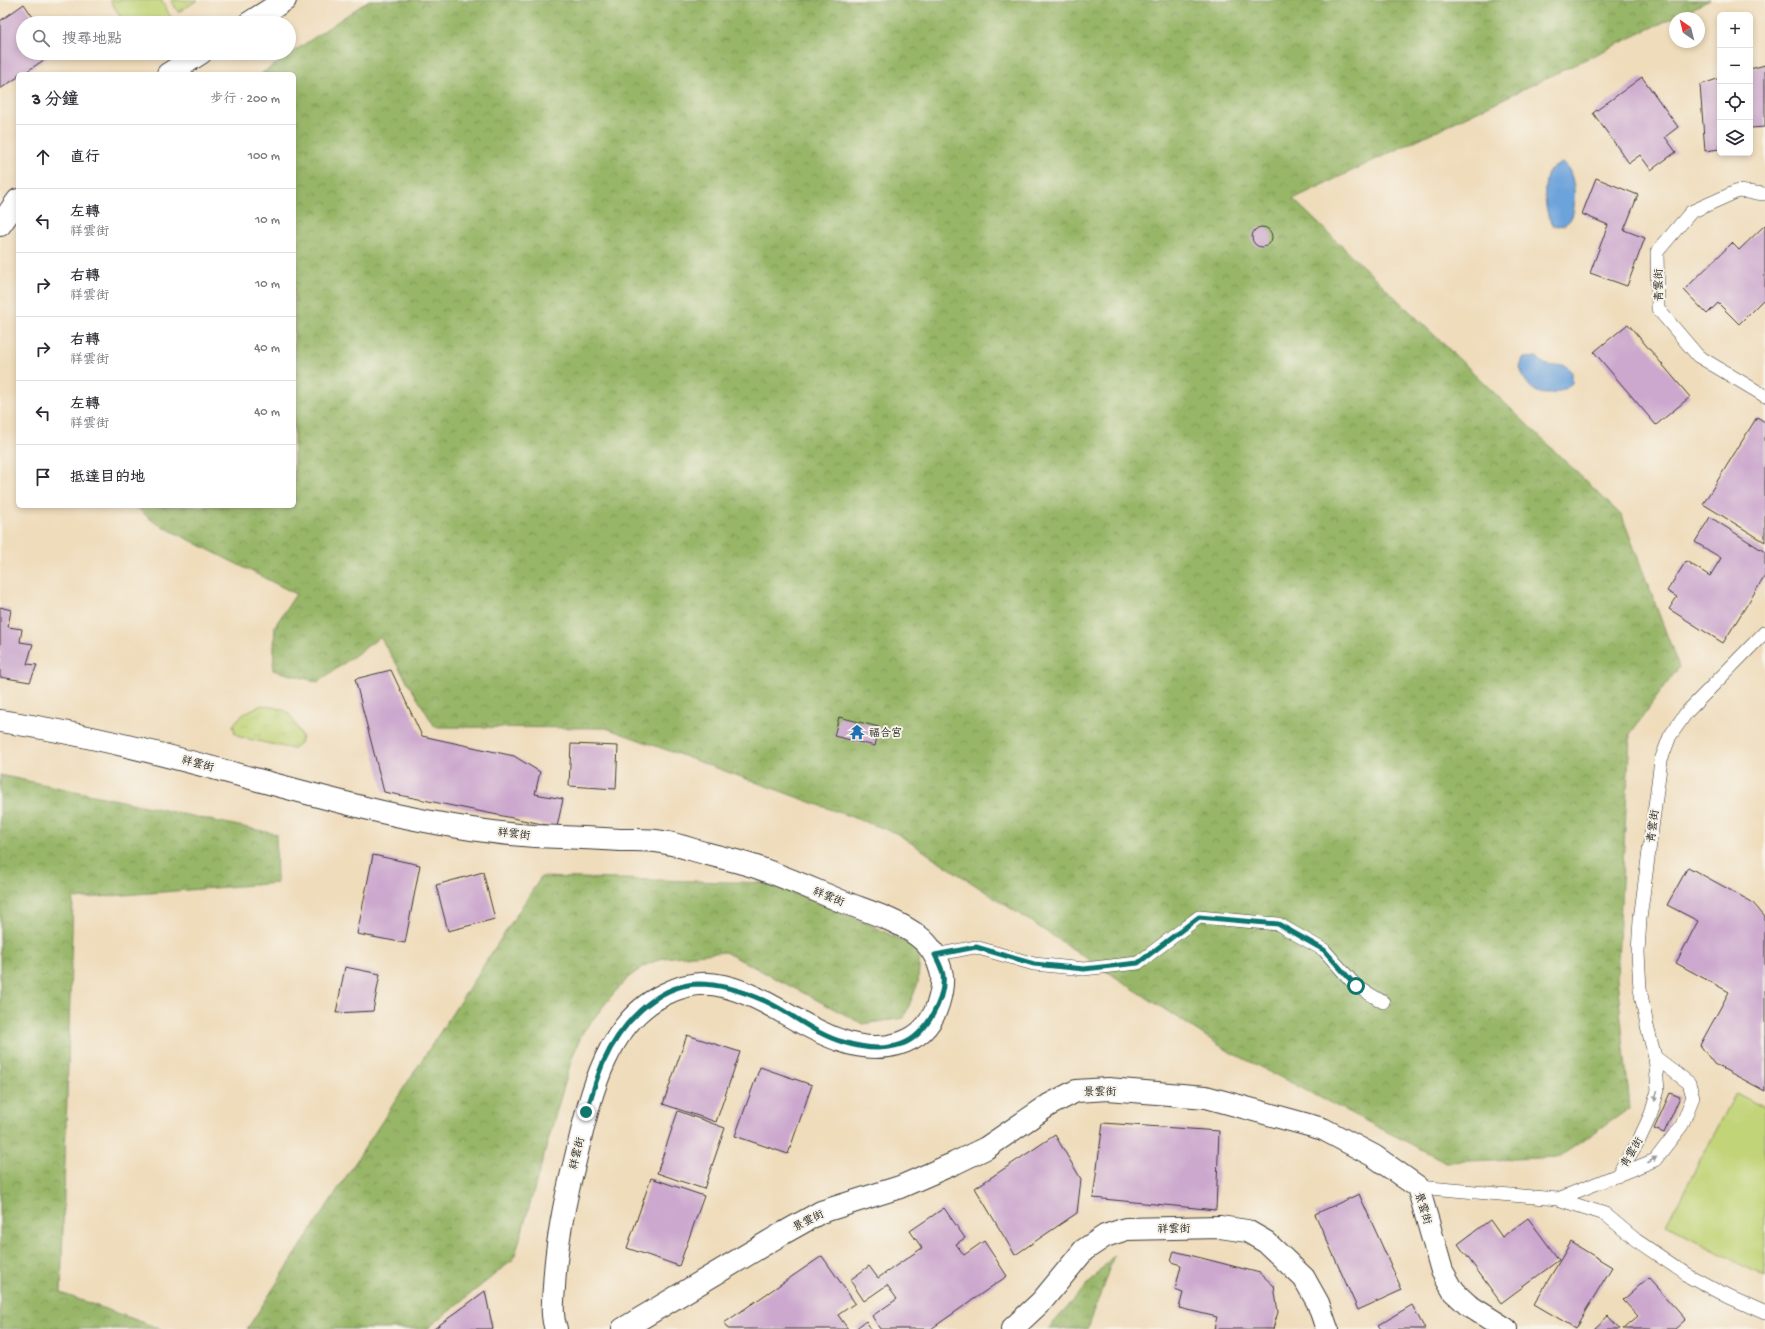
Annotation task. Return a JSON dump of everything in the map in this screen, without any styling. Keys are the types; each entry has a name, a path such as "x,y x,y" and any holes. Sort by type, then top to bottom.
{"street":[{"path":"260,16 285,0"},
{"path":"171,72 191,60"},
{"path":"0,225 16,203"},
{"name":"祥雲街","path":"0,721 68,733 157,752 381,812 443,824 528,836 662,842 754,866 897,923 921,938 935,955 943,975 940,995 935,1013 920,1032 903,1044 883,1048 864,1047 841,1041 816,1031 766,1001 722,986 697,984 675,989 656,998 636,1014 616,1040 603,1064 586,1112 568,1189 555,1260 552,1319 556,1329"},
{"name":"景雲街","path":"623,1329 780,1234 822,1212 900,1187 955,1164 986,1148 1049,1105 1076,1091 1108,1089 1206,1098 1323,1129 1374,1156 1418,1187 1442,1271 1454,1292 1468,1305 1506,1329"},
{"name":"祥雲街","path":"1012,1329 1042,1301 1084,1250 1105,1236 1126,1229 1220,1227 1247,1231 1272,1247 1304,1278 1318,1303 1327,1329"}],"lane":[{"name":"青雲街","path":"1765,194 1738,191 1691,212 1657,252 1658,309 1698,356 1765,396"},
{"name":"青雲街","path":"1617,1176 1639,1140 1651,1114 1658,1090 1655,1057 1640,989 1638,952 1640,919 1662,760 1670,736 1686,713 1765,632"},
{"path":"935,955 976,947 1034,964 1084,969 1138,963 1199,917 1278,924 1324,950 1356,986 1383,1002"},
{"name":"青雲街","path":"1558,1199 1654,1160 1682,1125 1693,1097 1689,1083 1655,1057"},
{"path":"1418,1187 1558,1199 1605,1214 1636,1240 1686,1274 1729,1297 1765,1313"}],"green space":[{"path":"110,0 161,0 170,16 120,16"},
{"path":"171,0 198,0 178,12"},
{"path":"369,0 1710,0 1685,12 1669,12 1669,20 1293,199 1622,516 1679,667 1630,734 1617,978 1630,1108 1559,1157 1446,1162 1225,1049 896,833 606,728 435,727 380,637 318,682 273,670 275,626 296,594 154,522 137,508 296,508 296,72 264,72 281,60 296,60 296,50"},
{"path":"262,705 288,713 302,737 299,745 293,749 240,737 235,733 233,726 235,722 241,716"},
{"path":"0,775 276,834 277,883 73,899 61,1293 161,1329 0,1329"},
{"path":"541,877 769,883 869,924 920,950 918,983 904,1018 863,1024 725,952 663,958 646,965 630,976 613,994 583,1032 573,1055 514,1259 427,1329 247,1329"},
{"path":"1736,1093 1765,1108 1765,1277 1666,1225"},
{"path":"1114,1255 1088,1329 1048,1329"}],"water":[{"path":"1562,163 1568,169 1573,181 1573,212 1568,222 1563,225 1553,226 1546,206 1545,183 1549,170"},
{"path":"1537,357 1547,365 1565,365 1572,372 1572,383 1555,393 1543,394 1537,392 1526,381 1520,368 1523,358"}],"building":[{"path":"24,4 32,16 16,16 16,60 44,60 26,72 16,72 16,78 0,89 0,21"},
{"path":"1765,65 1765,127 1753,128 1753,68"},
{"path":"1642,77 1678,127 1665,137 1676,152 1651,170 1640,155 1629,163 1593,113"},
{"path":"1717,79 1717,149 1705,151 1700,85"},
{"path":"1596,178 1638,195 1624,230 1645,238 1627,286 1590,273 1608,225 1582,214"},
{"path":"1765,225 1765,298 1739,324 1718,303 1707,314 1684,290 1732,243 1739,250"},
{"path":"1262,227 1269,230 1272,237 1269,244 1262,247 1255,244 1252,237 1255,230"},
{"path":"1628,324 1690,397 1656,425 1594,352"},
{"path":"1757,417 1765,422 1765,542 1703,504"},
{"path":"1710,517 1765,552 1765,576 1723,643 1669,609 1677,597 1667,591 1686,561 1710,576 1721,558 1695,542"},
{"path":"0,607 11,610 8,627 22,629 20,642 33,644 27,664 37,665 30,682 0,677"},
{"path":"391,670 422,736 514,756 540,772 535,794 563,799 557,827 384,792 355,679"},
{"name":"福合宮","path":"839,717 879,727 875,746 834,736"},
{"path":"571,744 618,746 616,789 569,786"},
{"path":"373,855 420,865 405,943 357,934"},
{"path":"1688,867 1752,902 1765,917 1765,1091 1714,1064 1700,1045 1729,992 1676,963 1698,921 1667,905"},
{"path":"483,872 495,919 448,931 436,885"},
{"path":"345,967 380,974 373,1011 336,1013"},
{"path":"687,1035 740,1052 716,1122 663,1104"},
{"path":"760,1067 812,1085 788,1154 735,1136"},
{"path":"1670,1093 1680,1097 1664,1133 1654,1129"},
{"path":"678,1111 725,1128 704,1189 657,1173"},
{"path":"1103,1123 1219,1131 1216,1210 1093,1198"},
{"path":"1055,1135 1081,1179 1077,1213 1015,1255 975,1188"},
{"path":"651,1178 704,1196 679,1266 627,1248"},
{"path":"1359,1194 1402,1290 1358,1310 1315,1214"},
{"path":"944,1208 965,1238 956,1244 964,1255 984,1241 1007,1276 931,1329 880,1329 872,1316 897,1299 887,1285 864,1301 850,1280 869,1266 878,1278 922,1248 910,1231"},
{"path":"1528,1218 1559,1260 1501,1303 1458,1244 1490,1220 1502,1237"},
{"path":"1571,1242 1612,1267 1575,1328 1534,1304"},
{"path":"1174,1251 1260,1273 1274,1286 1278,1312 1273,1329 1214,1329 1217,1317 1179,1308 1183,1293 1175,1290 1181,1265 1171,1262"},
{"path":"822,1256 855,1303 838,1315 848,1329 728,1329 724,1323"},
{"path":"1648,1278 1686,1320 1676,1329 1623,1329 1638,1316 1623,1300"},
{"path":"485,1291 493,1329 434,1329"},
{"path":"1412,1305 1425,1329 1381,1329 1378,1325"},
{"path":"1608,1316 1620,1329 1594,1329"},
{"path":"866,1321 871,1329 855,1329"}],"place":[{"name":"福合宮","path":"857,732"}],"route":[{"path":"586,1112 603,1064 616,1040 636,1014 656,998 675,989 697,984 722,986 766,1001 816,1031 841,1041 864,1047 883,1048 903,1044 920,1032 935,1013 943,975 935,955 976,947 1034,964 1084,969 1138,963 1199,917 1278,924 1324,950 1356,986"}]}
